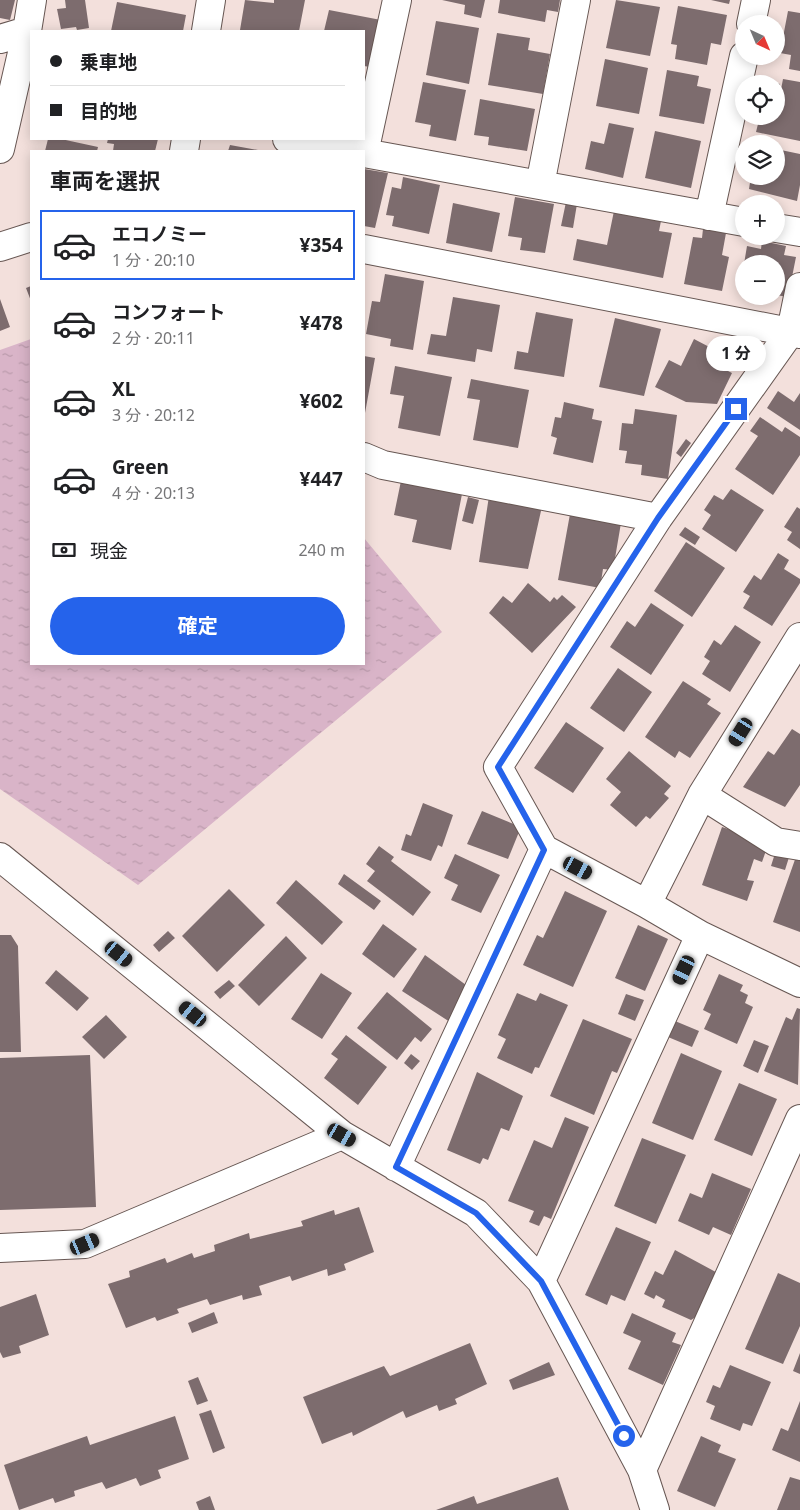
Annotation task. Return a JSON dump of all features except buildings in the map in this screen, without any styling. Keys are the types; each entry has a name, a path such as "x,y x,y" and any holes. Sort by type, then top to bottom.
{"street":[{"path":"0,149 27,31 32,0"},
{"path":"206,30 211,0"},
{"path":"365,150 397,0"},
{"path":"540,185 576,0"},
{"path":"753,15 756,0"},
{"path":"0,39 27,31"},
{"path":"709,216 742,65"},
{"path":"293,140 350,150"},
{"path":"365,153 735,220"},
{"path":"785,230 800,232"},
{"path":"0,247 30,237"},
{"path":"365,249 796,333"},
{"path":"800,287 796,333 658,518 498,767 544,850 647,904 700,935 800,983"},
{"path":"365,457 383,465 658,518"},
{"path":"647,904 702,795 800,637"},
{"path":"702,795 776,842 800,846"},
{"path":"396,1167 544,850"},
{"path":"0,857 342,1135 476,1213 541,1281 642,1470 655,1510"},
{"path":"541,1281 700,935"},
{"path":"642,1470 800,1119"},
{"path":"0,1248 85,1244 342,1135"}],"water":[{"path":"30,339 30,665 365,665 365,539 442,632 138,885 0,789 0,350"}],"route":[{"path":"624,1436 541,1281 476,1213 396,1167 544,850 498,767 658,518 736,409"}]}
